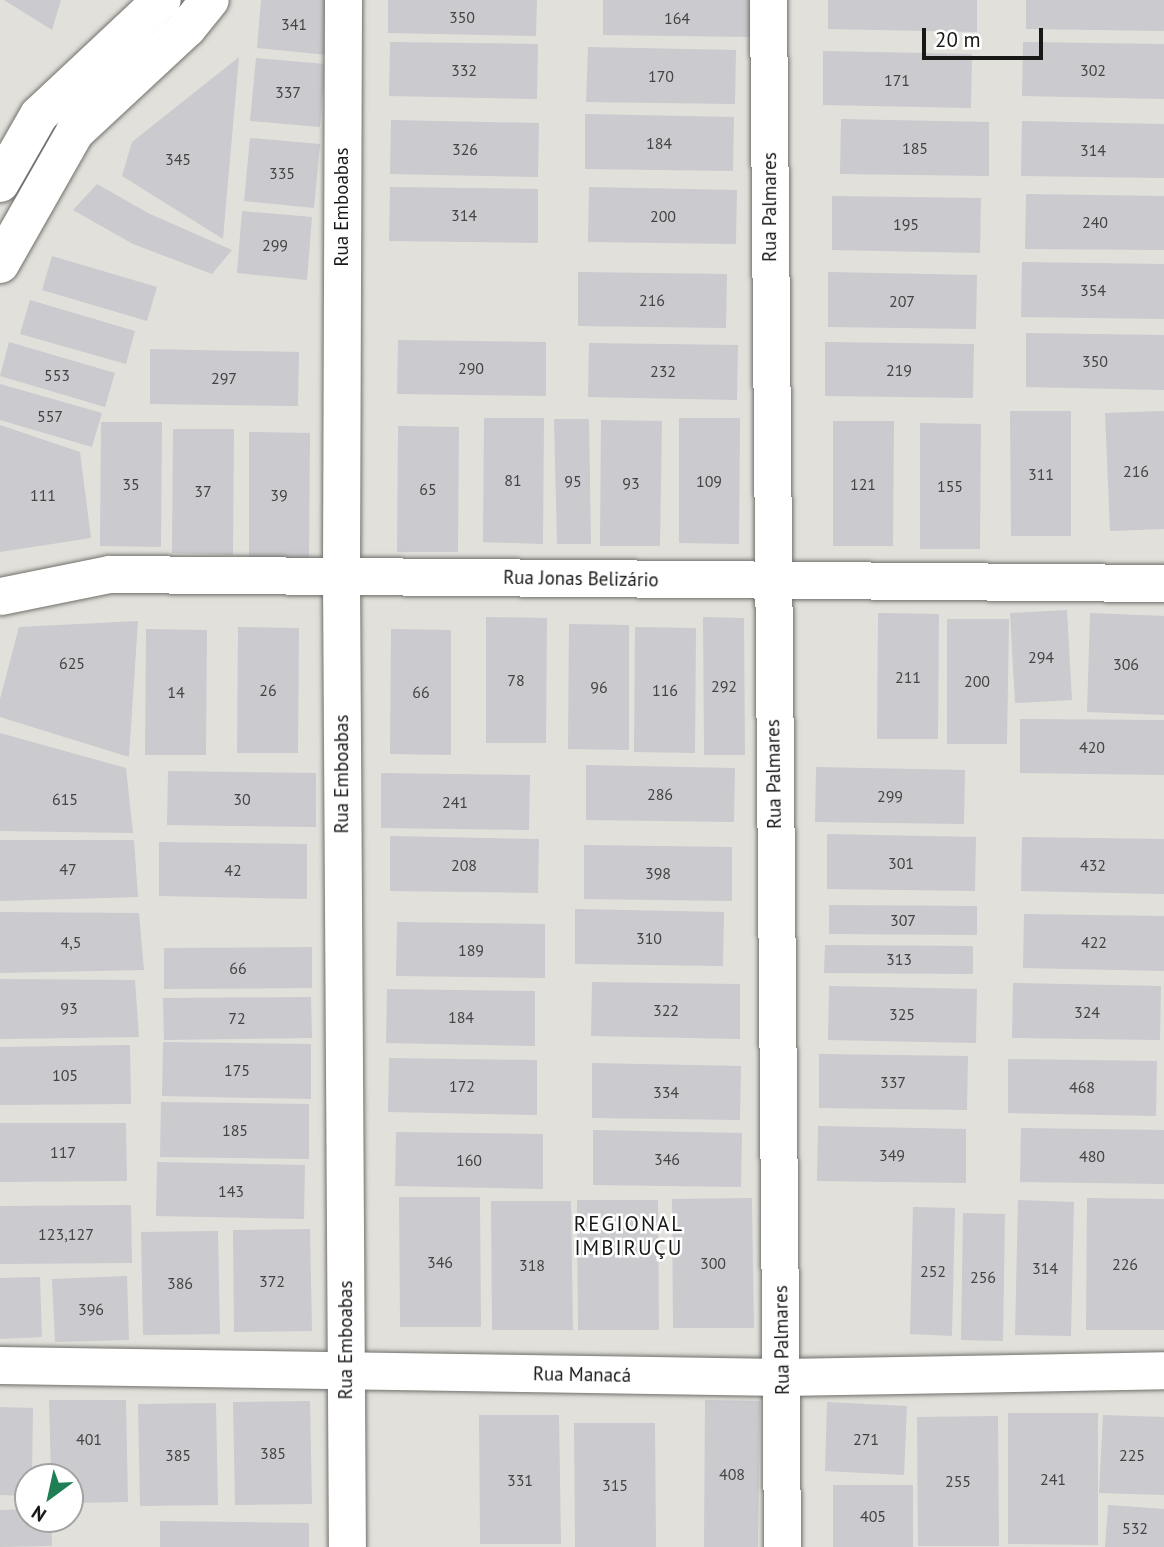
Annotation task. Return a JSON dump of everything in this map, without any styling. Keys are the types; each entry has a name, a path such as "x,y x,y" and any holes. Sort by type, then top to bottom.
{"street":[{"path":"0,183 39,115 162,0"},
{"path":"0,264 75,132 187,28 209,0"},
{"name":"Rua Emboabas","path":"342,0 341,577 347,1547"},
{"name":"Rua Palmares","path":"768,0 782,1547"},
{"name":"Rua Jonas Belizário","path":"0,596 109,574 1164,583"},
{"name":"Rua Manacá","path":"0,1365 782,1377 1164,1370"}],"building":[{"path":"4,0 61,0 52,30"},
{"path":"261,0 331,0 327,55 257,48"},
{"path":"388,0 537,0 536,36 388,33"},
{"path":"603,0 751,0 751,37 603,35"},
{"path":"828,0 977,0 977,32 828,29"},
{"path":"1026,0 1164,0 1164,31 1026,29"},
{"path":"390,42 538,44 537,99 389,96"},
{"path":"1023,42 1164,44 1164,99 1022,96"},
{"path":"588,47 736,50 735,104 586,102"},
{"path":"823,51 972,54 971,108 823,105"},
{"path":"239,57 223,239 122,176 132,142"},
{"path":"256,58 325,64 320,127 250,121"},
{"path":"585,114 734,117 733,171 585,169"},
{"path":"841,119 989,122 989,176 840,174"},
{"path":"391,120 539,123 538,177 390,174"},
{"path":"1022,121 1164,124 1164,178 1021,176"},
{"path":"250,138 320,144 314,208 244,201"},
{"path":"97,184 150,214 232,250 212,274 133,244 73,210"},
{"path":"390,187 538,189 538,243 389,241"},
{"path":"589,187 737,190 736,244 588,242"},
{"path":"1026,194 1164,196 1164,250 1025,249"},
{"path":"832,196 981,198 980,253 832,250"},
{"path":"242,211 312,217 307,280 237,273"},
{"path":"52,256 157,287 147,321 42,290"},
{"path":"1022,262 1164,264 1164,319 1021,317"},
{"path":"578,272 727,274 726,328 578,326"},
{"path":"828,272 977,275 976,329 828,327"},
{"path":"30,300 135,331 126,364 20,334"},
{"path":"1026,333 1164,335 1164,390 1026,387"},
{"path":"398,340 546,342 546,396 397,394"},
{"path":"9,342 115,373 105,407 0,376"},
{"path":"825,342 974,344 973,398 825,396"},
{"path":"589,343 738,345 737,400 588,397"},
{"path":"150,349 299,352 298,406 150,404"},
{"path":"0,384 102,413 92,447 0,420"},
{"path":"1010,411 1071,411 1071,536 1011,536"},
{"path":"1164,411 1164,529 1110,531 1105,413"},
{"path":"484,418 544,418 543,544 483,542"},
{"path":"679,418 740,418 739,544 679,543"},
{"path":"554,419 589,419 591,544 557,544"},
{"path":"601,420 662,421 660,546 600,546"},
{"path":"833,421 894,421 893,546 833,546"},
{"path":"101,422 162,422 161,547 100,546"},
{"path":"920,423 981,424 980,549 920,549"},
{"path":"0,425 80,452 91,538 0,552"},
{"path":"398,426 459,427 458,552 397,552"},
{"path":"173,429 234,429 233,555 172,553"},
{"path":"249,432 310,433 309,558 249,557"},
{"path":"1067,610 1072,700 1015,703 1010,613"},
{"path":"878,613 939,614 938,739 877,739"},
{"path":"1090,613 1164,616 1164,715 1087,712"},
{"path":"486,617 547,618 546,743 486,743"},
{"path":"703,617 744,618 745,755 704,755"},
{"path":"947,619 1009,619 1007,744 947,744"},
{"path":"138,621 129,757 0,717 0,699 19,627"},
{"path":"569,624 629,625 629,750 568,749"},
{"path":"238,627 299,628 298,753 237,753"},
{"path":"635,627 696,628 695,753 634,752"},
{"path":"146,629 207,630 206,755 145,755"},
{"path":"391,629 451,630 451,755 390,754"},
{"path":"1020,719 1164,720 1164,775 1020,773"},
{"path":"0,733 126,768 133,833 0,831"},
{"path":"586,765 735,768 734,822 586,820"},
{"path":"816,767 965,770 964,824 815,822"},
{"path":"168,771 316,773 316,827 167,825"},
{"path":"381,773 530,775 529,830 381,828"},
{"path":"827,834 976,837 975,891 827,889"},
{"path":"390,836 539,839 538,893 390,891"},
{"path":"1022,837 1164,839 1164,894 1021,891"},
{"path":"0,840 134,840 138,897 0,901"},
{"path":"159,842 307,844 307,899 159,896"},
{"path":"584,845 732,847 732,901 584,899"},
{"path":"829,905 977,906 977,935 829,934"},
{"path":"575,909 724,912 723,966 575,964"},
{"path":"0,912 139,913 144,970 0,973"},
{"path":"1024,914 1164,916 1164,971 1023,968"},
{"path":"397,922 545,924 545,978 396,976"},
{"path":"825,945 973,946 973,974 824,973"},
{"path":"312,947 312,988 164,989 164,948"},
{"path":"0,979 135,980 139,1037 0,1039"},
{"path":"592,982 740,984 740,1039 591,1036"},
{"path":"1013,983 1161,986 1160,1040 1012,1038"},
{"path":"829,986 977,989 976,1043 828,1040"},
{"path":"387,989 535,991 535,1046 386,1043"},
{"path":"311,997 312,1038 164,1040 163,998"},
{"path":"163,1042 311,1044 311,1099 162,1096"},
{"path":"130,1045 131,1104 0,1105 0,1047"},
{"path":"819,1054 968,1056 967,1110 819,1108"},
{"path":"389,1058 537,1060 537,1115 388,1112"},
{"path":"1008,1059 1157,1061 1156,1116 1008,1113"},
{"path":"592,1063 741,1066 740,1120 592,1118"},
{"path":"161,1102 309,1104 309,1159 160,1157"},
{"path":"0,1123 126,1123 127,1181 0,1182"},
{"path":"818,1126 966,1129 966,1183 817,1181"},
{"path":"1021,1128 1164,1130 1164,1184 1020,1182"},
{"path":"593,1130 742,1133 741,1187 593,1185"},
{"path":"396,1132 543,1134 543,1189 395,1186"},
{"path":"157,1162 305,1165 304,1219 156,1216"},
{"path":"399,1197 480,1197 481,1327 400,1327"},
{"path":"752,1198 754,1328 673,1328 672,1199"},
{"path":"1087,1198 1164,1199 1164,1330 1086,1330"},
{"path":"577,1200 658,1200 659,1330 578,1330"},
{"path":"1018,1200 1074,1202 1071,1336 1015,1335"},
{"path":"491,1201 571,1201 573,1330 492,1330"},
{"path":"131,1205 132,1263 0,1264 0,1206"},
{"path":"913,1207 955,1208 952,1336 910,1334"},
{"path":"963,1213 1005,1214 1003,1341 961,1340"},
{"path":"310,1229 312,1331 234,1332 233,1230"},
{"path":"218,1231 220,1334 143,1335 141,1232"},
{"path":"127,1276 129,1340 55,1342 52,1279"},
{"path":"40,1277 42,1337 0,1339 0,1278"},
{"path":"49,1400 126,1400 128,1502 84,1503 84,1463 51,1463"},
{"path":"705,1400 760,1401 758,1547 704,1547"},
{"path":"310,1401 312,1504 235,1505 233,1402"},
{"path":"827,1402 907,1406 904,1475 825,1471"},
{"path":"216,1403 218,1505 140,1506 138,1404"},
{"path":"0,1407 33,1408 32,1463 14,1463 14,1496 0,1495"},
{"path":"1008,1413 1098,1413 1098,1545 1008,1544"},
{"path":"479,1415 559,1415 561,1544 480,1544"},
{"path":"1103,1415 1164,1417 1164,1495 1099,1493"},
{"path":"998,1416 999,1546 918,1546 917,1417"},
{"path":"574,1423 655,1423 656,1547 575,1547"},
{"path":"833,1485 913,1485 913,1547 833,1547"},
{"path":"1108,1505 1164,1509 1164,1547 1105,1547"},
{"path":"0,1510 14,1510 14,1533 52,1533 52,1546 0,1547"},
{"path":"160,1521 309,1523 309,1547 160,1547"}],"district":[{"name":"REGIONAL IMBIRUÇU","path":"629,1236"}]}
